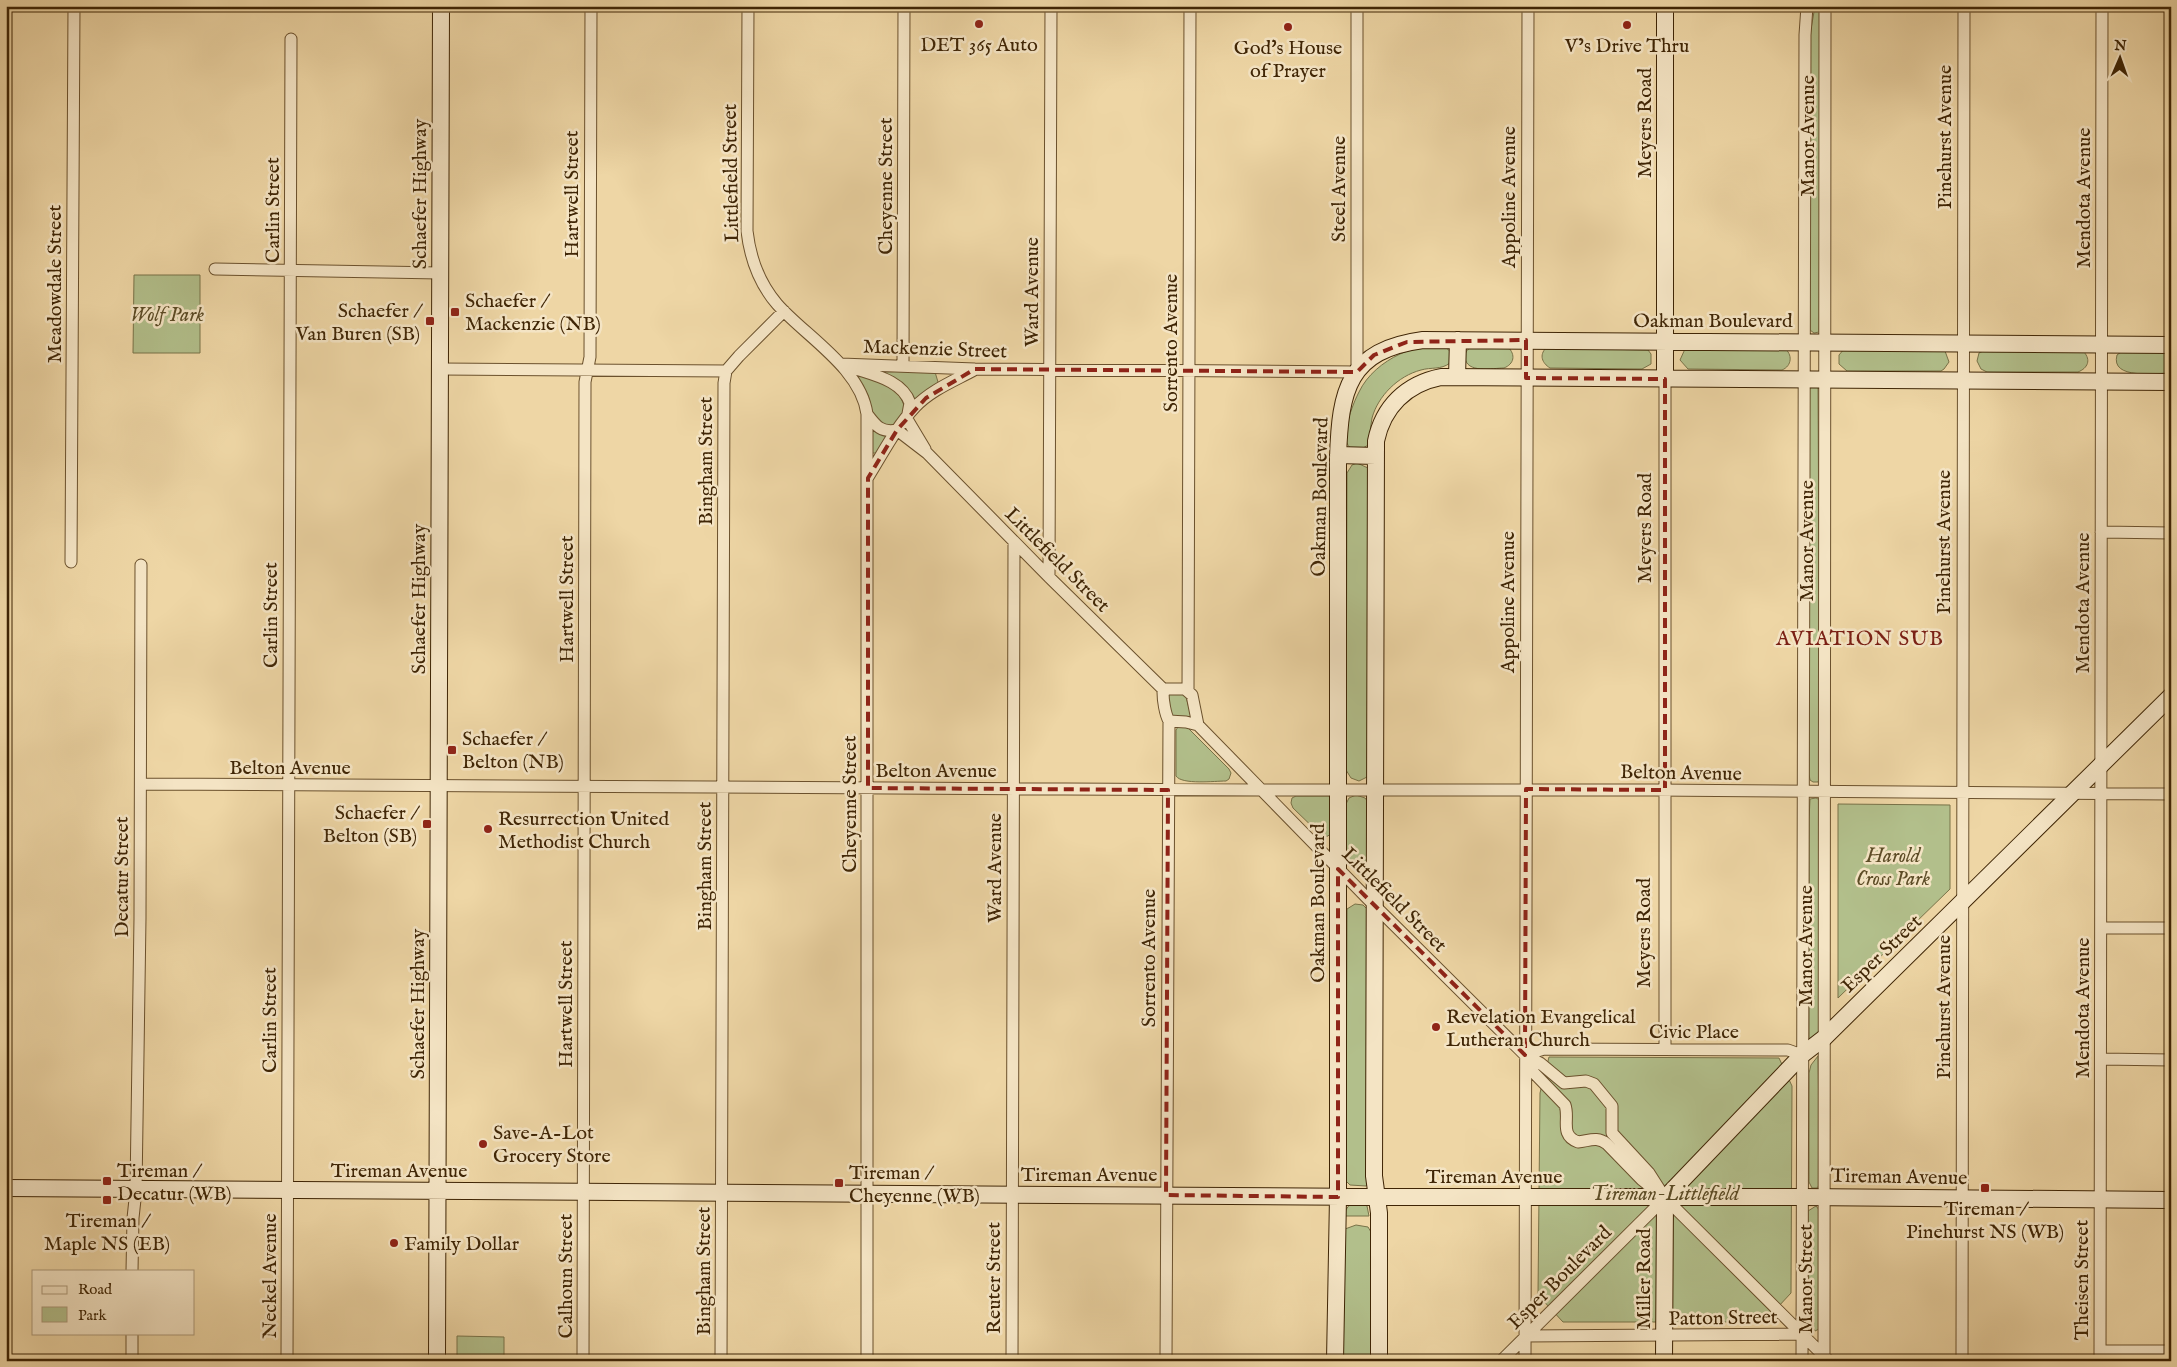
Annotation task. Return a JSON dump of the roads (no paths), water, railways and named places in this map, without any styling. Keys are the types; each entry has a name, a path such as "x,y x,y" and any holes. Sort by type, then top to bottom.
{"street":[{"name":"Meadowdale Street","path":"71,562 74,6"},
{"name":"Schaefer Highway","path":"437,1361 441,6"},
{"name":"Hartwell Street","path":"584,1192 585,382 590,357 591,6"},
{"name":"Littlefield Street","path":"748,6 748,240 759,277 769,294 784,311 841,364 864,402 867,414 877,428 897,430 927,453 1165,691"},
{"name":"Cheyenne Street","path":"903,366 904,6"},
{"name":"Ward Avenue","path":"1049,577 1051,6"},
{"name":"Sorrento Avenue","path":"1190,6 1188,686 1192,695 1198,725"},
{"name":"Steel Avenue","path":"1357,6 1357,372"},
{"name":"Appoline Avenue","path":"1525,1361 1528,6"},
{"name":"Meyers Road","path":"1664,1049 1665,6"},
{"name":"Manor Avenue","path":"1802,1196 1804,45 1807,6"},
{"name":"Manor Avenue","path":"1824,1197 1825,6"},
{"name":"Pinehurst Avenue","path":"1962,1361 1962,343 1964,6"},
{"name":"Mendota Avenue","path":"2100,1200 2102,6"},
{"name":"Carlin Street","path":"288,1191 291,39"},
{"path":"215,270 440,273"},
{"path":"440,369 726,371 784,311"},
{"name":"Oakman Boulevard","path":"1335,1361 1338,1197 1338,455 1342,403 1348,385 1357,372 1374,355 1395,345 1424,340 2171,345"},
{"path":"1457,377 1458,340"},
{"name":"Littlefield Street","path":"841,364 881,377 902,389 910,403 907,418 927,453"},
{"name":"Mackenzie Street","path":"841,364 975,369 1357,372"},
{"path":"868,478 897,430 915,407 926,398 975,369"},
{"name":"Bingham Street","path":"721,1361 724,392 726,371"},
{"path":"1379,1361 1379,1213 1374,1176 1376,441 1380,424 1387,411 1399,396 1426,380 1457,377 2171,382"},
{"name":"Cheyenne Street","path":"867,414 867,1361"},
{"path":"1338,455 1376,456"},
{"path":"2101,532 2171,533"},
{"name":"Ward Avenue","path":"1012,1195 1014,542"},
{"name":"Decatur Street","path":"132,1270 133,1218 136,1190 140,565"},
{"path":"1165,691 1188,686"},
{"name":"Sorrento Avenue","path":"1165,691 1166,716 1169,721 1166,1196"},
{"name":"Esper Street","path":"1665,1198 1802,1055 1824,1038 2171,696"},
{"path":"1169,721 1198,725"},
{"name":"Littlefield Street","path":"1198,725 1338,869 1525,1055 1540,1063 1564,1083 1586,1081 1594,1084 1612,1106 1612,1134 1649,1173 1665,1198"},
{"name":"Belton Avenue","path":"140,784 1168,790 1526,789 2171,794"},
{"path":"2101,928 2171,928"},
{"name":"Civic Place","path":"1525,1055 1544,1049 1788,1050 1802,1055"},
{"name":"Littlefield Street","path":"1525,1055 1534,1073 1565,1105 1565,1127 1570,1137 1578,1142 1593,1139 1604,1142 1642,1180 1665,1198"},
{"path":"2101,1059 2171,1060"},
{"name":"Tireman Avenue","path":"6,1188 1338,1197 1665,1198 1802,1196 2171,1200"},
{"name":"Neckel Avenue","path":"287,1361 288,1191"},
{"name":"Calhoun Street","path":"583,1361 584,1192"},
{"name":"Reuter Street","path":"1012,1195 1012,1361"},
{"path":"1166,1196 1166,1361"},
{"name":"Manor Street","path":"1802,1196 1802,1361"},
{"name":"Manor Street","path":"1824,1197 1825,1359"},
{"path":"1665,1198 1825,1359"},
{"name":"Esper Boulevard","path":"1500,1361 1665,1198"},
{"name":"Miller Road","path":"1664,1361 1665,1198"},
{"name":"Theisen Street","path":"2100,1200 2100,1356"},
{"path":"132,1334 132,1361"},
{"name":"Patton Street","path":"1525,1336 1802,1334"},
{"path":"2100,1356 2171,1351"}],"place":[{"name":"DET 365 Auto","path":"979,24"},
{"name":"V’s Drive Thru","path":"1627,25"},
{"name":"God's House of Prayer","path":"1288,27"},
{"name":"Schaefer / Mackenzie (NB)","path":"455,312"},
{"name":"Schaefer / Van Buren (SB)","path":"430,321"},
{"name":"Schaefer / Belton (NB)","path":"452,750"},
{"name":"Schaefer / Belton (SB)","path":"427,824"},
{"name":"Resurrection United Methodist Church","path":"488,829"},
{"name":"Revelation Evangelical Lutheran Church","path":"1436,1027"},
{"name":"Save-A-Lot Grocery Store","path":"483,1144"},
{"name":"Tireman / Decatur (WB)","path":"107,1181"},
{"name":"Tireman / Cheyenne (WB)","path":"839,1183"},
{"name":"Tireman / Pinehurst NS (WB)","path":"1985,1188"},
{"name":"Tireman / Maple NS (EB)","path":"107,1200"},
{"name":"Family Dollar","path":"394,1243"}],"district":[{"name":"AVIATION SUB","path":"1860,638"}],"park label":[{"name":"Wolf Park","path":"167,314"},
{"name":"Harold Cross Park","path":"1893,866"},
{"name":"Tireman-Littlefield","path":"1665,1193"}]}
